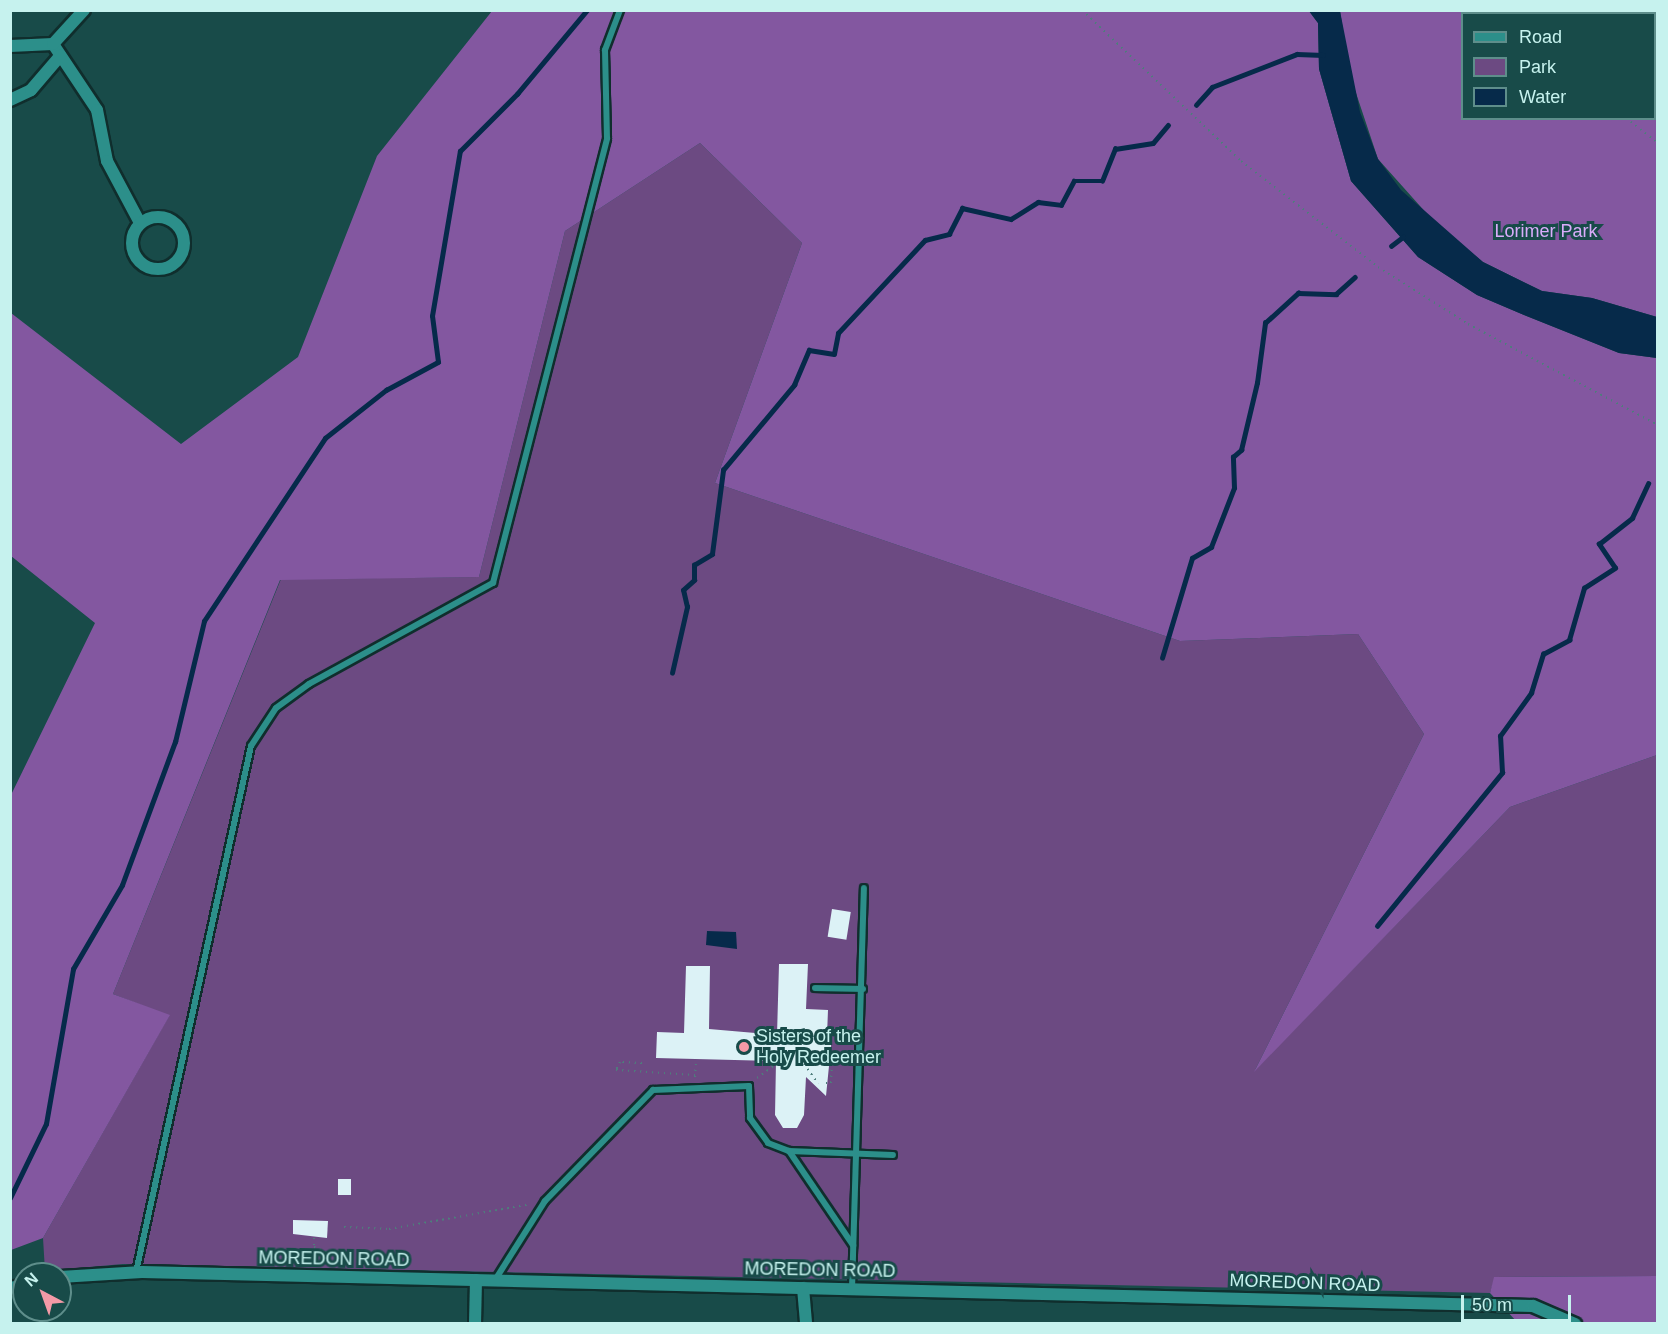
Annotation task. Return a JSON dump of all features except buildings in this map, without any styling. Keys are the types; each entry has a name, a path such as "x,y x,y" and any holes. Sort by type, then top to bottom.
{"street":[{"path":"10,46 53,44 84,10"},
{"path":"53,44 97,110 107,161 140,224 133,248 144,265 162,269 178,260 185,242 176,223 160,216 140,224"},
{"path":"10,100 31,90 60,56"},
{"name":"MOREDON ROAD","path":"72,1276 136,1272 1533,1306 1575,1323"},
{"path":"475,1323 476,1280"},
{"path":"804,1288 806,1323"}],"lane":[{"path":"136,1272 251,746 276,708 309,684 493,583 607,138 605,50 620,10"},
{"path":"852,1289 863,989 864,888"},
{"path":"815,988 863,989"},
{"path":"495,1280 545,1201 653,1090 675,1085 749,1086 753,1124 768,1143 789,1151 893,1155"},
{"path":"789,1151 854,1246"}],"path":[{"path":"1082,10 1241,161 1378,267 1468,324 1658,425"},
{"path":"1629,120 1658,143"},
{"path":"826,1083 831,1083 832,1061 847,1061 848,1070 859,1073"},
{"path":"642,1063 620,1062 615,1070 695,1078 696,1063"},
{"path":"757,1081 761,1071 776,1064"},
{"path":"804,1064 819,1083"},
{"path":"344,1227 389,1229 443,1222 545,1201"},
{"path":"314,1238 314,1247 342,1259"}],"green space":[{"path":"492,11 1309,11 1318,23 1319,69 1351,181 1418,257 1477,295 1524,315 1619,353 1657,358 1657,755 1510,807 1254,1072 1424,734 1358,634 1180,641 715,483 802,243 700,143 565,231 479,577 280,580 113,994 170,1015 43,1238 11,1250 10,797 95,623 11,556 11,313 181,444 298,357 377,156"},
{"name":"Lorimer Park","path":"1340,11 1657,11 1657,317 1592,298 1542,291 1483,262 1437,225 1378,159 1350,75"},
{"path":"700,143 802,243 715,483 1180,641 1358,634 1424,734 1255,1070 1510,807 1657,755 1657,1276 1495,1277 1490,1293 123,1264 72,1269 72,1262 44,1262 43,1238 169,1016 113,994 281,579 479,577 565,231"},
{"path":"1657,1276 1657,1323 1518,1323 1490,1293 1494,1277"}],"water":[{"path":"1309,11 1340,11 1360,112 1378,159 1401,190 1483,262 1542,291 1592,298 1657,317 1657,358 1619,353 1524,315 1477,295 1418,257 1351,181 1319,69 1318,23"},
{"path":"707,931 736,932 737,949 706,945"}],"waterway":[{"path":"10,1198 46,1124 73,969 122,885 175,742 204,621 325,438 386,390 438,362 432,316 460,151 517,94 587,10"},
{"path":"1196,105 1212,87 1297,54 1323,55"},
{"path":"672,673 687,607 683,590 694,580 694,565 712,554 723,470 794,385 809,350 834,354 838,333 925,240 949,234 962,208 1011,219 1038,202 1061,205 1074,181 1102,181 1115,149 1153,143 1168,125"},
{"path":"1391,246 1403,237"},
{"path":"1162,658 1192,558 1211,547 1234,488 1233,457 1241,450 1257,383 1265,323 1298,293 1336,294 1355,277"},
{"path":"1377,926 1502,773 1500,736 1531,693 1543,654 1569,640 1584,588 1615,568 1599,544 1632,518 1648,483"}],"place":[{"name":"Sisters of the Holy Redeemer","path":"744,1047"}]}
